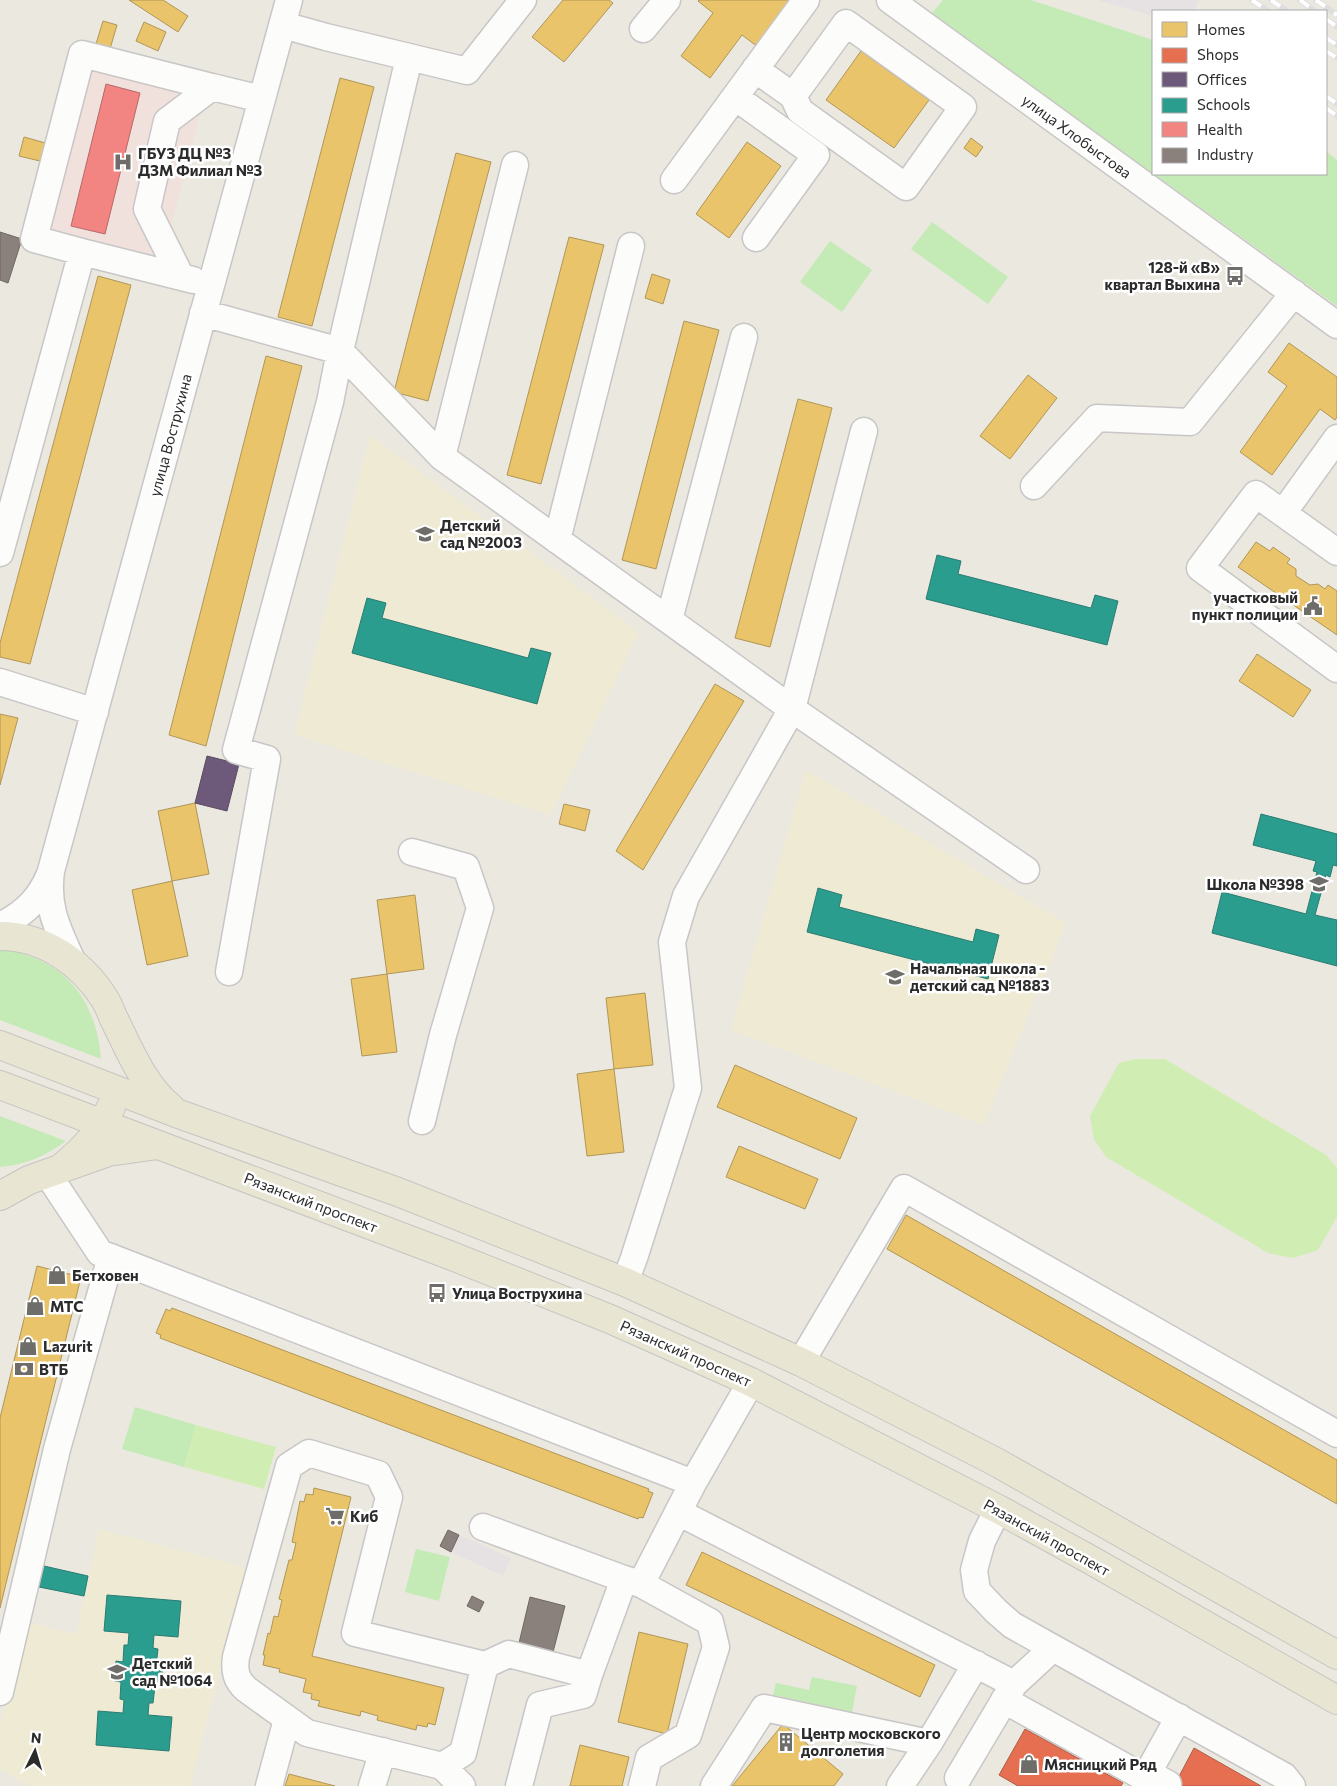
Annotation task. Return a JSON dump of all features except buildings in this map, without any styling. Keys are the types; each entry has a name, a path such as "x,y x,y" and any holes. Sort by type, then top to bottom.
{"main road":[{"path":"0,936 24,938 44,945 62,954 89,978 105,999 142,1075 161,1100 176,1113"},
{"path":"0,1196 45,1174 82,1152 104,1123 118,1091 121,1056 114,1018"},
{"path":"0,1045 176,1113 398,1192 625,1282 801,1362 996,1462 1337,1655"},
{"name":"Рязанский проспект","path":"0,1085 422,1244 610,1318 751,1382 998,1509 1337,1700"},
{"path":"0,1184 45,1174 108,1152 160,1145"}],"street":[{"name":"улица Вострухина","path":"0,926 26,910 45,886 51,871 289,0"},
{"path":"283,25 409,58 468,71 523,0"},
{"path":"643,29 667,0"},
{"path":"674,180 806,0"},
{"name":"улица Хлобыстова","path":"890,0 1337,325"},
{"path":"755,69 793,96 800,111 906,187 963,107 846,23 793,96"},
{"path":"211,285 34,239 82,54 262,100"},
{"path":"229,972 267,759 236,750 330,402 340,351 409,58"},
{"path":"181,277 147,209 167,121 212,87"},
{"path":"735,97 816,156 756,238"},
{"path":"442,457 515,165"},
{"path":"557,540 631,246"},
{"path":"0,553 82,252"},
{"path":"1034,486 1097,418 1190,422 1294,293"},
{"path":"203,313 340,351 442,457 792,709 1026,870"},
{"path":"668,620 744,337"},
{"path":"625,1282 688,1088 672,942 686,896 792,709 864,431"},
{"path":"1283,513 1337,438"},
{"path":"1337,552 1256,494 1200,568 1337,668"},
{"path":"0,682 94,712"},
{"path":"412,852 466,867 480,908 443,1035 422,1121"},
{"name":"улица Вострухина","path":"51,871 49,887 52,915 73,963"},
{"path":"45,1174 100,1253 693,1483"},
{"path":"801,1362 904,1188 1337,1434"},
{"path":"0,1692 57,1449 111,1257"},
{"path":"519,1786 540,1705 583,1695 589,1675 632,1581 678,1512 751,1382"},
{"path":"462,1786 442,1766 307,1733 238,1682 235,1668 236,1657 289,1466 308,1453 378,1474 389,1497 355,1633 484,1665 510,1654 589,1675"},
{"path":"998,1509 982,1541 974,1570 977,1591 996,1611 1012,1625 1284,1776 1292,1786"},
{"path":"678,1512 976,1664 1087,1754 1151,1780 1179,1718"},
{"path":"483,1527 632,1581 710,1622 716,1647 688,1735 649,1758 642,1786"},
{"path":"958,1778 1009,1692 1053,1648"},
{"path":"900,1786 976,1664"},
{"path":"442,1766 463,1753 484,1665"},
{"path":"714,1786 764,1708 928,1743"},
{"path":"269,1786 285,1728"},
{"path":"372,1786 383,1752"}],"shaded area":[{"path":"1097,0 1200,0 1194,10 1152,10 1152,16"},
{"name":"ГБУЗ ДЦ №3 ДЗМ Филиал №3","path":"85,61 206,92 161,265 40,233"},
{"name":"Детский сад №2003","path":"370,435 639,632 551,815 294,735"},
{"name":"Начальная школа - детский сад №1883","path":"806,770 1066,923 984,1125 731,1030"},
{"name":"Детский сад №1064","path":"99,1529 248,1568 190,1786 30,1786 0,1769 0,1724 27,1622 76,1634"},
{"path":"459,1535 511,1558 503,1576 451,1552"}],"green space":[{"path":"943,0 1031,0 1152,40 1152,173 932,13"},
{"path":"1327,152 1337,160 1337,306 1155,175 1327,175"},
{"path":"932,222 1008,277 988,304 911,249"},
{"path":"830,241 872,270 842,312 800,282"},
{"path":"0,949 42,961 58,971 72,984 83,999 92,1017 98,1037 101,1059 0,1020"},
{"path":"1135,1059 1165,1059 1326,1155 1337,1168 1337,1217 1318,1250 1293,1258 1268,1253 1106,1157 1094,1140 1090,1116 1119,1063"},
{"path":"0,1116 66,1141 35,1159 0,1167"},
{"path":"135,1407 196,1425 184,1467 122,1449"},
{"path":"196,1425 276,1447 264,1489 184,1467"},
{"path":"416,1549 450,1557 439,1601 405,1592"},
{"path":"812,1677 857,1686 852,1712 773,1695 776,1683 809,1690"}],"railway":[{"path":"1252,0 1267,10"},
{"path":"1271,0 1286,10"},
{"path":"1300,0 1314,10"},
{"path":"1316,0 1337,15"},
{"path":"1327,20 1337,27"},
{"path":"1327,39 1337,45"},
{"path":"1327,52 1337,58"},
{"path":"1327,97 1337,104"},
{"path":"1327,109 1337,116"}],"place":[{"name":"ГБУЗ ДЦ №3 ДЗМ Филиал №3","path":"123,162"},
{"name":"128-й «В» квартал Выхина","path":"1235,276"},
{"name":"Детский сад №2003","path":"425,534"},
{"name":"участковый пункт полиции","path":"1313,606"},
{"name":"Школа №398","path":"1319,884"},
{"name":"Начальная школа - детский сад №1883","path":"895,977"},
{"name":"Бетховен","path":"57,1275"},
{"name":"Улица Вострухина","path":"437,1293"},
{"name":"МТС","path":"35,1306"},
{"name":"Lazurit","path":"28,1346"},
{"name":"ВТБ","path":"24,1369"},
{"name":"Киб","path":"335,1516"},
{"name":"Детский сад №1064","path":"117,1672"},
{"name":"Центр московского долголетия","path":"786,1742"},
{"name":"Мясницкий Ряд","path":"1029,1764"}]}
